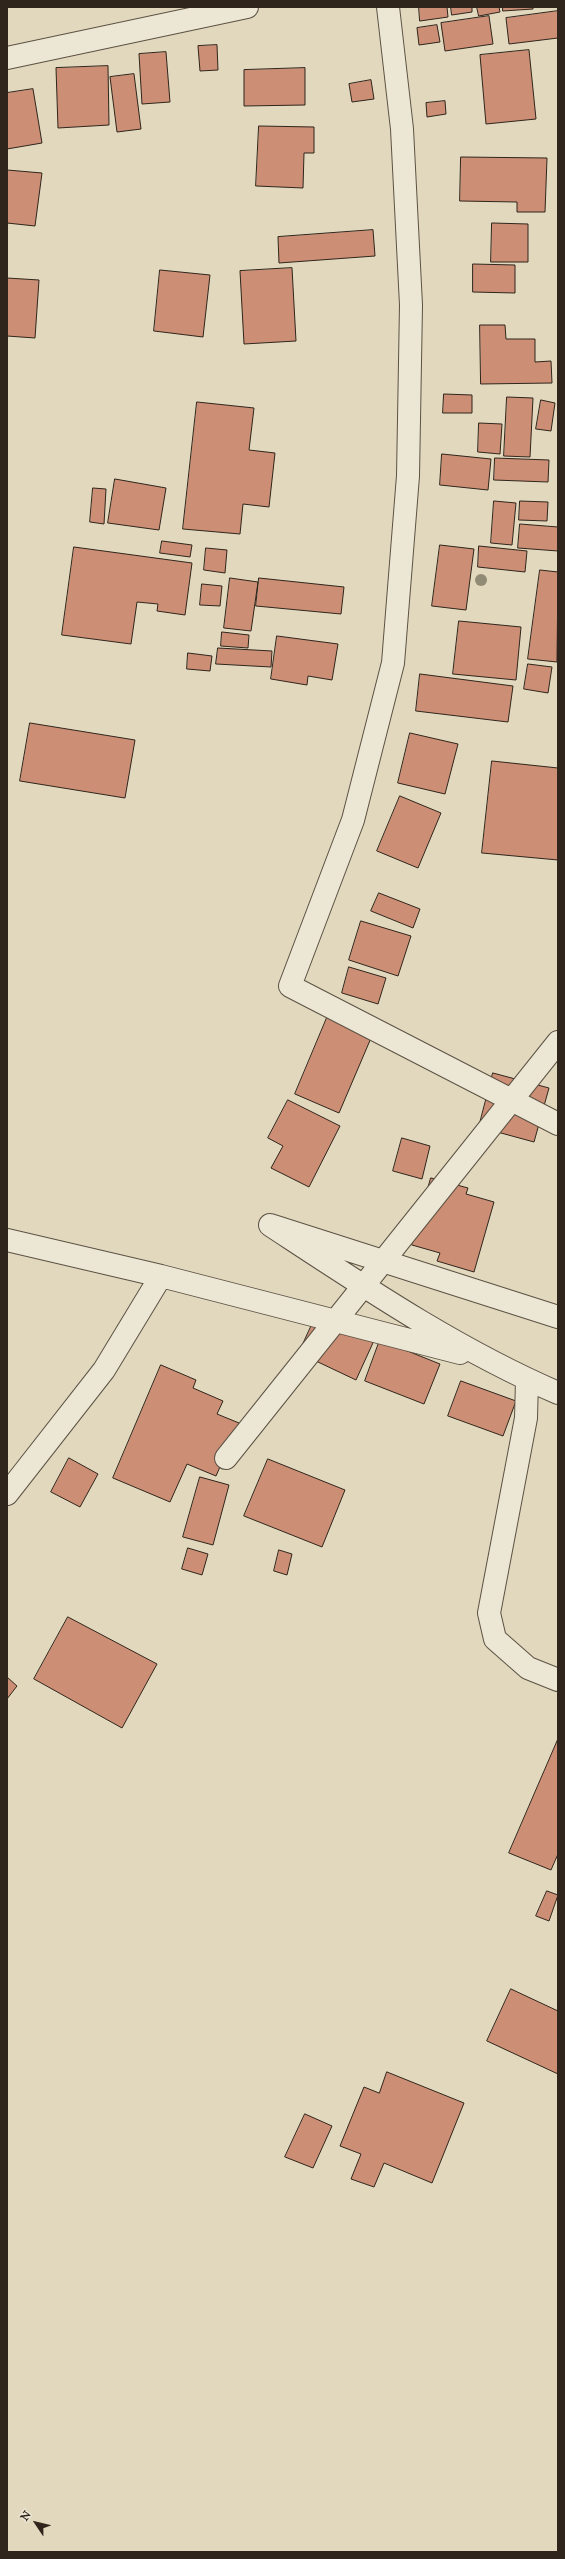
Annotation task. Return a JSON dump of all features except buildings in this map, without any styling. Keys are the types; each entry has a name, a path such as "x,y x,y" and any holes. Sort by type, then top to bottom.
{"street":[{"path":"7,58 247,7"},
{"path":"388,7 402,129 411,305 408,476 393,663 353,820 290,986 558,1124"},
{"path":"226,1458 558,1042"},
{"path":"558,1317 270,1225 400,1310 527,1380 558,1393"},
{"path":"7,1240 161,1276 558,1378"},
{"path":"7,1494 104,1370 161,1276"},
{"path":"527,1380 526,1418 489,1613 495,1639 528,1668 558,1680"}]}
